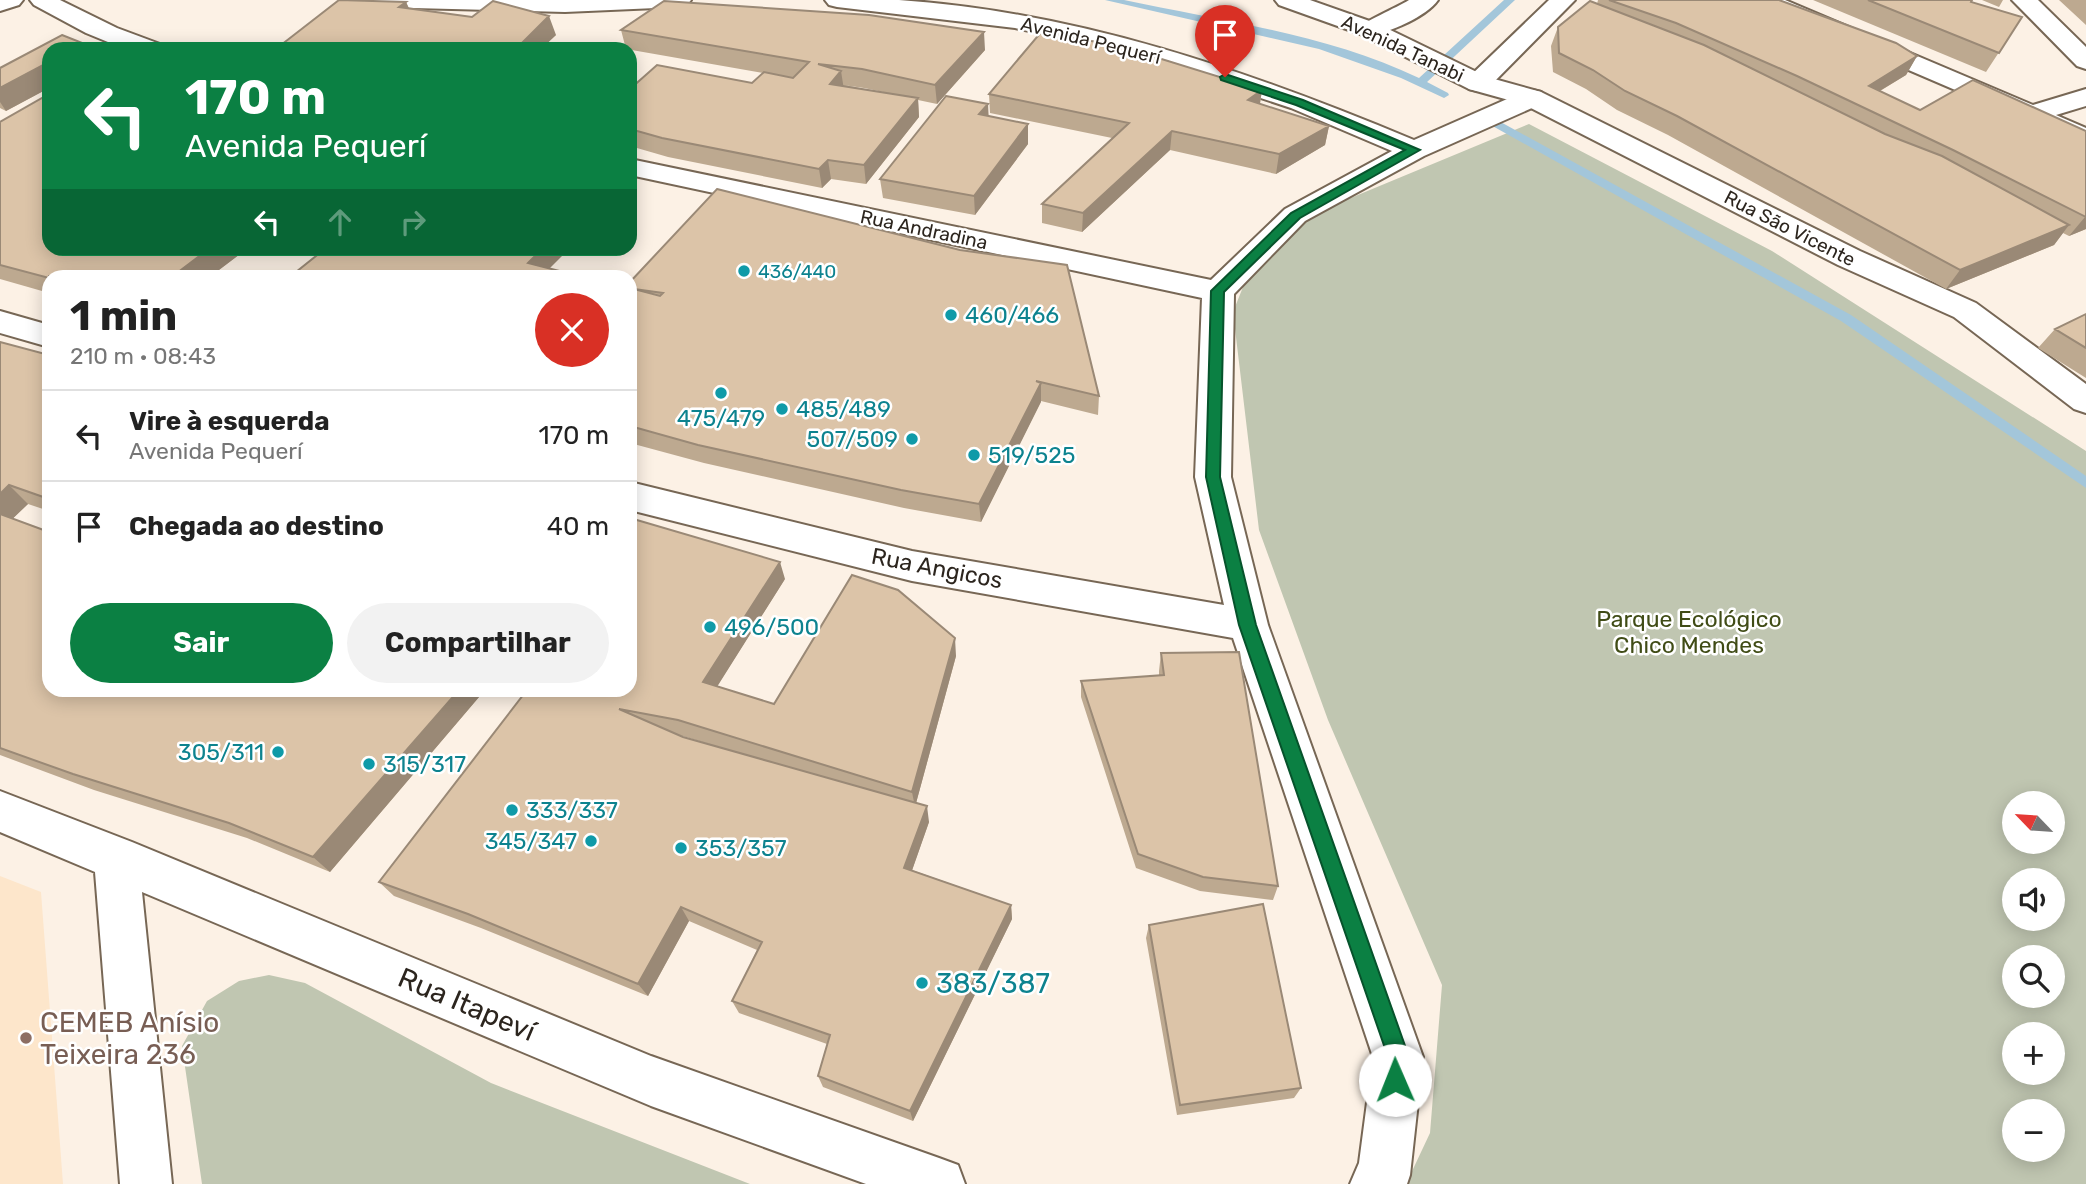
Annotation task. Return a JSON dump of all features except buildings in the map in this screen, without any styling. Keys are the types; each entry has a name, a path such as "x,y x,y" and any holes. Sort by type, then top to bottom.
{"street":[{"path":"0,4 11,0"},
{"path":"42,0 126,42"},
{"path":"374,0 574,6 679,0"},
{"name":"Avenida Pequerí","path":"837,0 1015,21 1112,41 1300,102 1414,150"},
{"name":"Avenida Tanabi","path":"1287,0 1369,29 1478,83"},
{"path":"1369,29 1398,18 1426,0"},
{"path":"1478,83 1563,0"},
{"path":"1765,0 2086,138"},
{"path":"2024,0 2086,61"},
{"name":"Rua São Vicente","path":"1478,83 1532,98 1849,258 1965,310 2086,401"},
{"path":"2034,114 2086,97"},
{"path":"1376,1184 1384,1175 1398,1057 1248,625 1213,477 1218,291 1295,215 1414,150 1532,98"},
{"name":"Rua Andradina","path":"637,168 1218,291"},
{"path":"0,322 42,334"},
{"name":"Rua Angicos","path":"637,498 912,566 1248,625"},
{"name":"Rua Itapeví","path":"0,811 651,1081 939,1184"},
{"path":"116,857 145,1184"}],"shaded area":[{"name":"CEMEB Anísio Teixeira 236","path":"0,876 41,892 63,1184 0,1184"}],"green space":[{"name":"Parque Ecológico Chico Mendes","path":"1529,124 1772,251 2086,451 2086,1184 1406,1184 1430,1133 1442,985 1328,720 1259,530 1233,312 1251,267 1312,214"},
{"path":"269,975 305,983 491,1083 750,1184 202,1184 182,1046 207,1001 239,981"}],"waterway":[{"path":"1110,0 1238,26 1323,47 1365,60 1444,95"},
{"path":"1421,82 1510,0"},
{"path":"1493,122 1846,318 2086,483"}],"place":[{"name":"436/440","path":"744,271"},
{"name":"460/466","path":"951,315"},
{"name":"475/479","path":"721,393"},
{"name":"485/489","path":"782,409"},
{"name":"507/509","path":"912,439"},
{"name":"519/525","path":"974,455"},
{"name":"496/500","path":"710,627"},
{"name":"305/311","path":"278,752"},
{"name":"315/317","path":"369,764"},
{"name":"333/337","path":"512,810"},
{"name":"345/347","path":"591,841"},
{"name":"353/357","path":"681,848"},
{"name":"383/387","path":"922,983"},
{"name":"CEMEB Anísio Teixeira 236","path":"26,1038"}],"route":[{"path":"1225,77 1300,102 1414,150 1295,215 1218,291 1213,451 1213,477 1248,625 1398,1057 1395,1080"}]}
